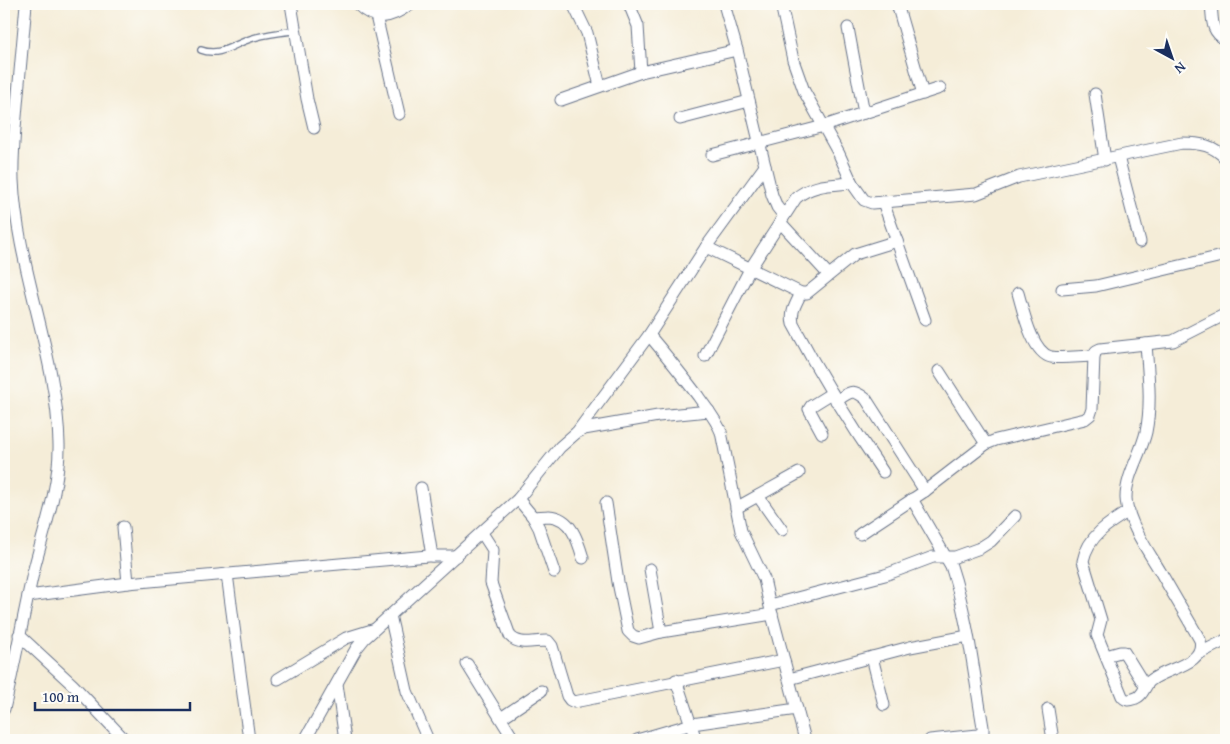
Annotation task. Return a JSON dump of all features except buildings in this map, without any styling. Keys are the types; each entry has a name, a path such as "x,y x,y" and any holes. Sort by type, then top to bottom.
{"street":[{"path":"4,710 19,636 57,474 59,446 58,423 37,310 20,238 13,181 14,141 26,4"},
{"path":"291,4 307,99 314,128"},
{"path":"357,4 367,12 385,17 400,12 410,4"},
{"path":"573,4 587,32 600,86"},
{"path":"629,4 638,26 642,72"},
{"path":"724,4 774,201 782,219 828,274"},
{"path":"781,4 794,60 804,91 839,154 852,183 864,200 872,203 976,194 1006,182 1182,143 1200,144 1216,150 1226,159"},
{"path":"897,4 923,94"},
{"path":"1211,4 1214,29 1219,36 1226,40"},
{"path":"376,16 399,114"},
{"path":"848,28 864,112"},
{"path":"561,100 642,72 737,50"},
{"path":"712,155 824,126 940,88"},
{"path":"1095,94 1105,160"},
{"path":"680,119 749,101"},
{"path":"1118,157 1140,242"},
{"path":"305,740 356,649 374,629 518,499 560,447 576,433 649,335 706,247 765,166"},
{"path":"705,356 750,268 796,198 806,190 816,187 852,183"},
{"path":"884,202 925,320"},
{"path":"706,247 802,293 806,293 845,260 861,250 897,241"},
{"path":"1062,289 1096,286 1226,255"},
{"path":"802,293 791,317 793,324 834,397 882,472"},
{"path":"1018,294 1031,333 1036,343 1046,355 1052,357 1094,356"},
{"path":"860,534 925,491 986,444 1085,419 1090,415 1092,409 1094,356 1096,351 1173,341 1226,314"},
{"path":"649,335 709,411 721,432 741,531 764,579 805,740"},
{"path":"1146,344 1150,392 1148,418 1142,444 1126,491 1128,507 1144,543 1200,640 1202,647 1200,653"},
{"path":"939,371 986,444"},
{"path":"822,433 809,409 811,406 849,392 858,393 866,400 925,491"},
{"path":"576,433 584,429 650,418 709,411"},
{"path":"736,508 799,473"},
{"path":"421,488 432,556"},
{"path":"758,496 782,530"},
{"path":"518,499 533,517 539,528 554,572"},
{"path":"912,499 951,566 968,636 983,732 978,735 952,739 930,740"},
{"path":"606,502 618,582 628,631 632,636 638,638 771,610 885,575 933,557 955,556 986,545 1015,516"},
{"path":"1128,507 1101,529 1084,555 1083,561 1100,615 1098,635 1124,699 1128,700 1140,696 1145,686 1152,679 1194,659 1200,653 1226,640"},
{"path":"533,517 556,517 564,523 574,533 583,558"},
{"path":"123,527 128,583"},
{"path":"482,533 493,550 491,583 510,636 514,641 520,643 548,641 552,646 566,696 574,702 676,680 784,660"},
{"path":"28,596 128,583 432,556 456,556"},
{"path":"650,569 661,632"},
{"path":"227,574 249,740"},
{"path":"390,615 407,691 428,740"},
{"path":"278,679 342,640 374,629"},
{"path":"19,636 73,685 125,740"},
{"path":"789,679 910,647 968,636"},
{"path":"1106,656 1124,652 1145,686"},
{"path":"872,657 884,705"},
{"path":"466,664 514,740"},
{"path":"676,680 696,740"},
{"path":"337,684 345,740"},
{"path":"500,718 540,691"},
{"path":"637,740 692,724 797,709"},
{"path":"1048,710 1053,740"}],"lane":[{"path":"201,50 213,53 250,39 296,30"}]}
